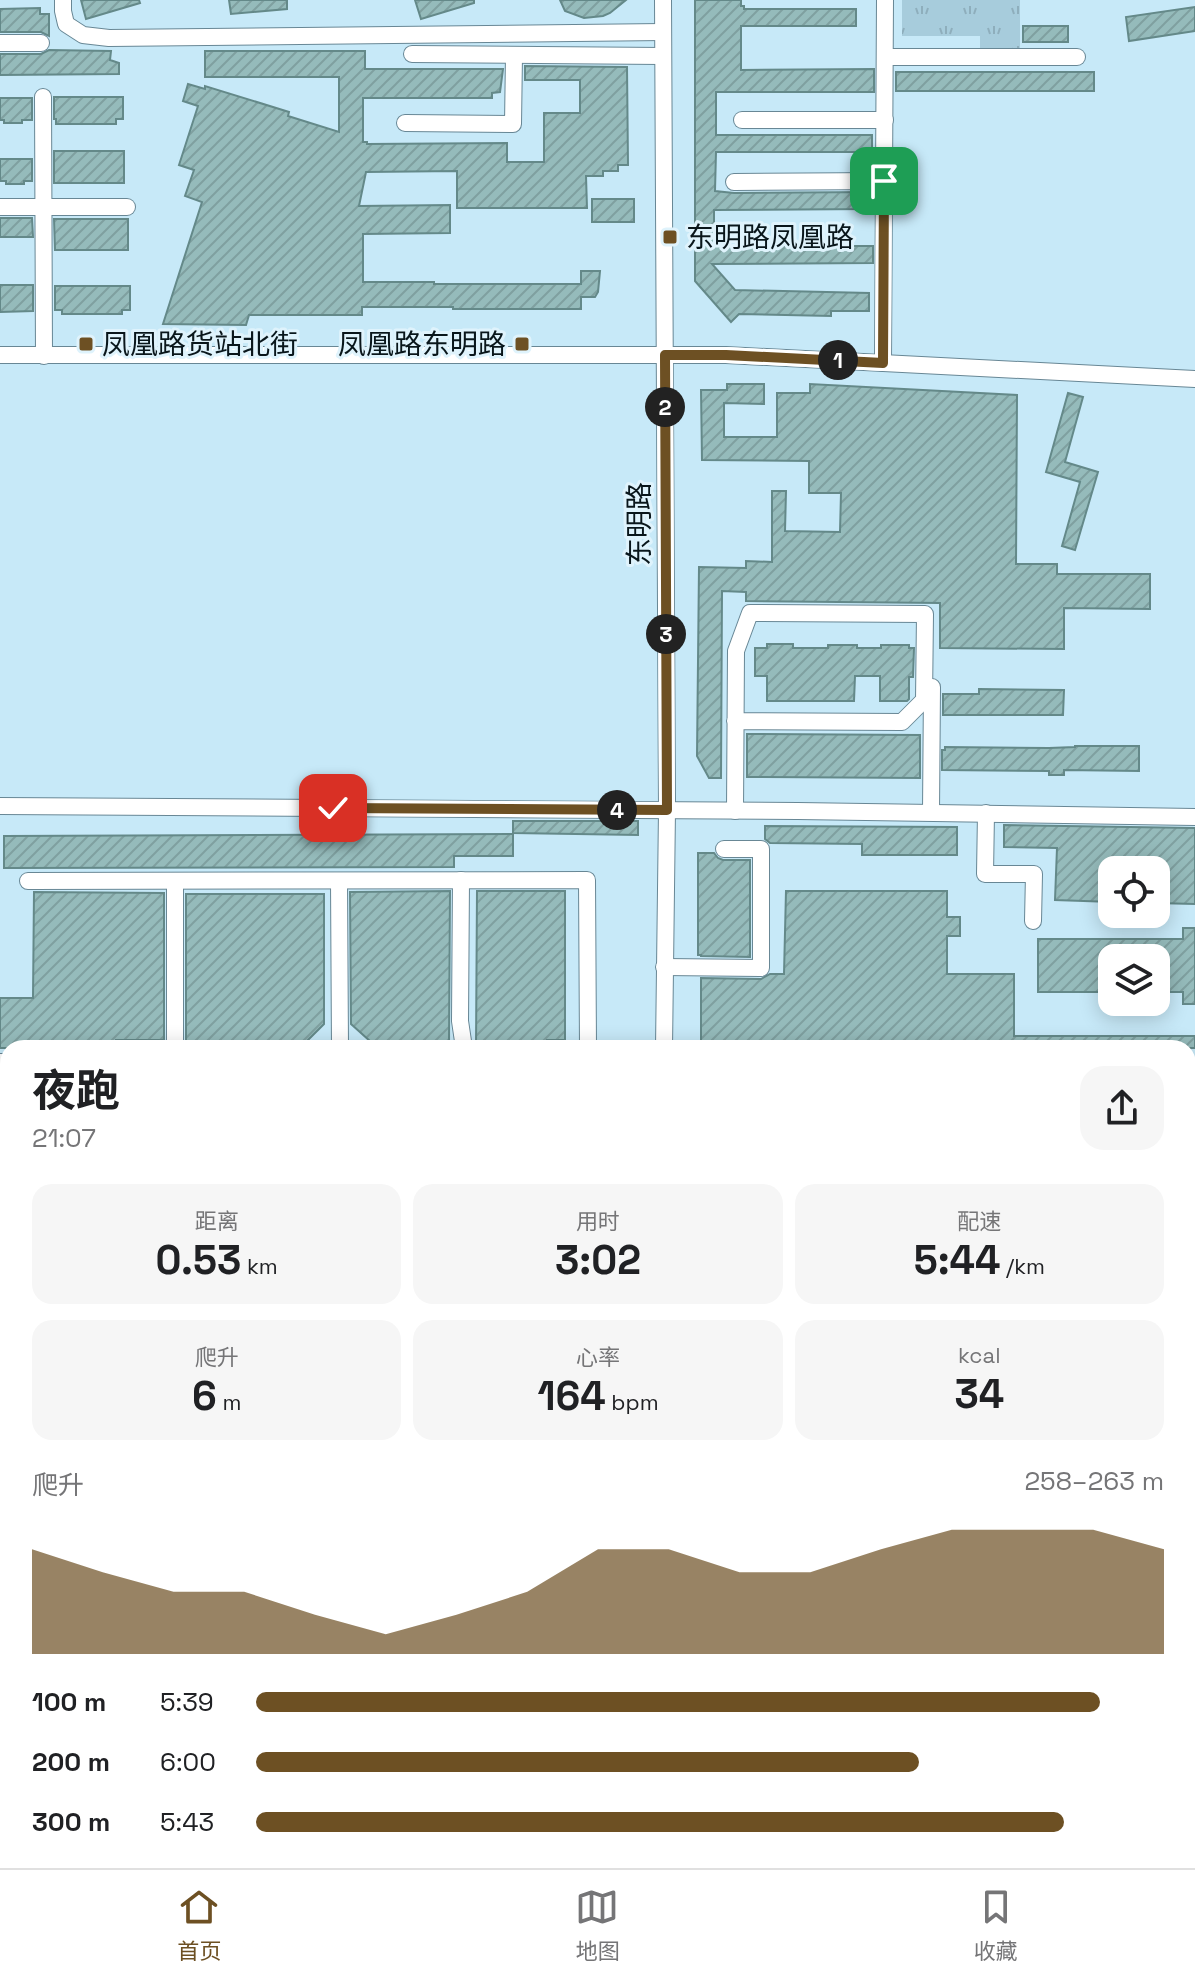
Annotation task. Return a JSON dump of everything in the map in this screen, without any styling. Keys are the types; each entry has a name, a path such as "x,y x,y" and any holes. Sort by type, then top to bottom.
{"street":[{"path":"63,0 66,24 83,35 109,38 663,32"},
{"name":"东明路","path":"663,0 667,810 664,1040"},
{"path":"883,363 885,0"},
{"path":"0,43 41,43"},
{"path":"412,54 663,56"},
{"path":"405,123 513,124 514,55"},
{"path":"885,57 1077,57"},
{"path":"43,97 44,356"},
{"path":"742,120 885,120"},
{"path":"734,182 884,181"},
{"path":"0,207 127,207"},
{"path":"0,355 726,355 1195,379"},
{"path":"735,721 902,722 924,700 925,614 750,613 736,651 735,721 735,811"},
{"path":"931,812 932,618"},
{"path":"0,806 931,812 1195,817"},
{"path":"986,813 985,874 1034,874 1033,921"},
{"path":"664,967 761,968 761,849 724,849"},
{"path":"461,880 460,1021 463,1040"},
{"path":"28,881 587,880 588,1040"},
{"path":"175,881 175,1040"},
{"path":"339,881 340,1040"}],"green space":[{"path":"902,0 1020,0 1020,51 980,51 980,36 902,36"}],"building":[{"path":"81,0 139,0 140,3 86,19"},
{"path":"229,0 287,0 287,9 231,14"},
{"path":"415,0 474,0 474,3 421,19"},
{"path":"560,0 626,0 603,16 584,18 565,11"},
{"path":"695,0 741,0 744,9 856,9 856,26 741,26 741,70 874,69 874,92 716,92 716,135 872,135 872,152 716,152 715,191 870,192 870,209 714,210 714,246 873,246 873,263 712,264 735,290 869,293 869,311 831,311 831,316 739,314 731,322 695,281"},
{"path":"1195,7 1195,31 1129,41 1126,17"},
{"path":"40,8 40,14 49,14 49,36 41,32 0,32 0,9"},
{"path":"1023,26 1068,26 1068,42 1023,42"},
{"path":"49,50 111,51 110,60 119,63 119,74 0,75 0,54 41,54"},
{"path":"205,51 365,51 365,69 503,69 500,92 492,93 492,98 363,98 363,142 507,143 507,162 544,162 544,113 580,113 580,80 525,80 525,66 627,67 628,165 618,165 618,171 603,171 603,176 586,176 587,208 457,208 457,171 366,172 359,206 450,205 450,233 363,234 363,282 581,284 581,271 600,271 595,297 581,297 581,309 362,307 362,315 249,315 246,325 163,324 202,202 185,196 194,170 179,165 198,106 183,101 188,84 205,89 205,86 289,112 288,116 339,132 339,77 205,77"},
{"path":"896,72 1094,72 1094,91 896,91"},
{"path":"54,97 123,97 123,119 116,119 116,124 56,124"},
{"path":"0,98 32,98 32,120 4,123 0,120"},
{"path":"54,151 124,151 124,183 54,183"},
{"path":"0,159 32,159 32,181 6,184 6,181 0,181"},
{"path":"592,199 634,199 634,222 592,222"},
{"path":"0,218 32,218 33,237 0,237"},
{"path":"54,219 128,219 128,250 55,250"},
{"path":"0,285 33,285 33,311 0,312"},
{"path":"55,286 130,286 130,310 122,310 122,314 62,314 62,310 55,310"},
{"path":"727,384 764,384 764,404 724,403 724,437 777,437 777,393 810,393 810,384 1017,395 1016,564 1057,564 1057,574 1150,574 1150,609 1064,608 1064,649 940,648 940,603 746,601 746,592 722,591 721,778 709,778 697,756 699,567 746,568 746,561 772,562 772,491 786,491 785,531 840,532 841,493 809,493 809,461 702,460 701,390 727,390"},
{"path":"1068,393 1083,397 1065,462 1098,472 1075,550 1062,546 1080,482 1046,472"},
{"path":"767,644 793,644 793,648 909,645 909,648 914,648 909,699 880,701 880,676 855,676 854,701 767,701 767,676 755,676 755,648 767,648"},
{"path":"979,689 1064,690 1063,715 943,715 943,694 979,694"},
{"path":"747,734 920,735 920,778 747,777"},
{"path":"1139,746 1139,771 1064,770 1064,775 1049,775 1049,771 942,770 942,750 945,747"},
{"path":"513,821 638,821 638,835 513,833"},
{"path":"1004,825 1195,828 1195,904 1170,903 1170,856 1098,856 1098,902 1055,900 1057,848 1004,847"},
{"path":"765,826 957,827 957,855 862,855 862,844 770,843 765,839"},
{"path":"513,834 513,856 454,856 454,867 4,868 4,836"},
{"path":"698,853 714,853 723,860 750,860 750,957 698,955"},
{"path":"450,891 449,1040 369,1040 351,1024 350,892"},
{"path":"477,891 565,891 565,1040 476,1040"},
{"path":"786,891 947,891 947,917 960,917 960,936 947,936 947,974 1014,974 1014,1036 1195,1036 1195,1040 701,1040 701,978 761,979 770,974 784,974"},
{"path":"34,892 164,893 164,1040 0,1040 0,998 33,998"},
{"path":"186,894 324,894 324,1024 308,1040 186,1040"},
{"path":"1183,928 1195,928 1195,1004 1183,1004 1183,992 1170,992 1170,944 1098,944 1098,992 1038,992 1038,939 1183,939"}],"place":[{"name":"东明路凤凰路","path":"670,237"},
{"name":"凤凰路货站北街","path":"86,344"},
{"name":"凤凰路东明路","path":"522,344"}],"route":[{"path":"333,808 667,810 665,355 883,363 884,181"}]}
